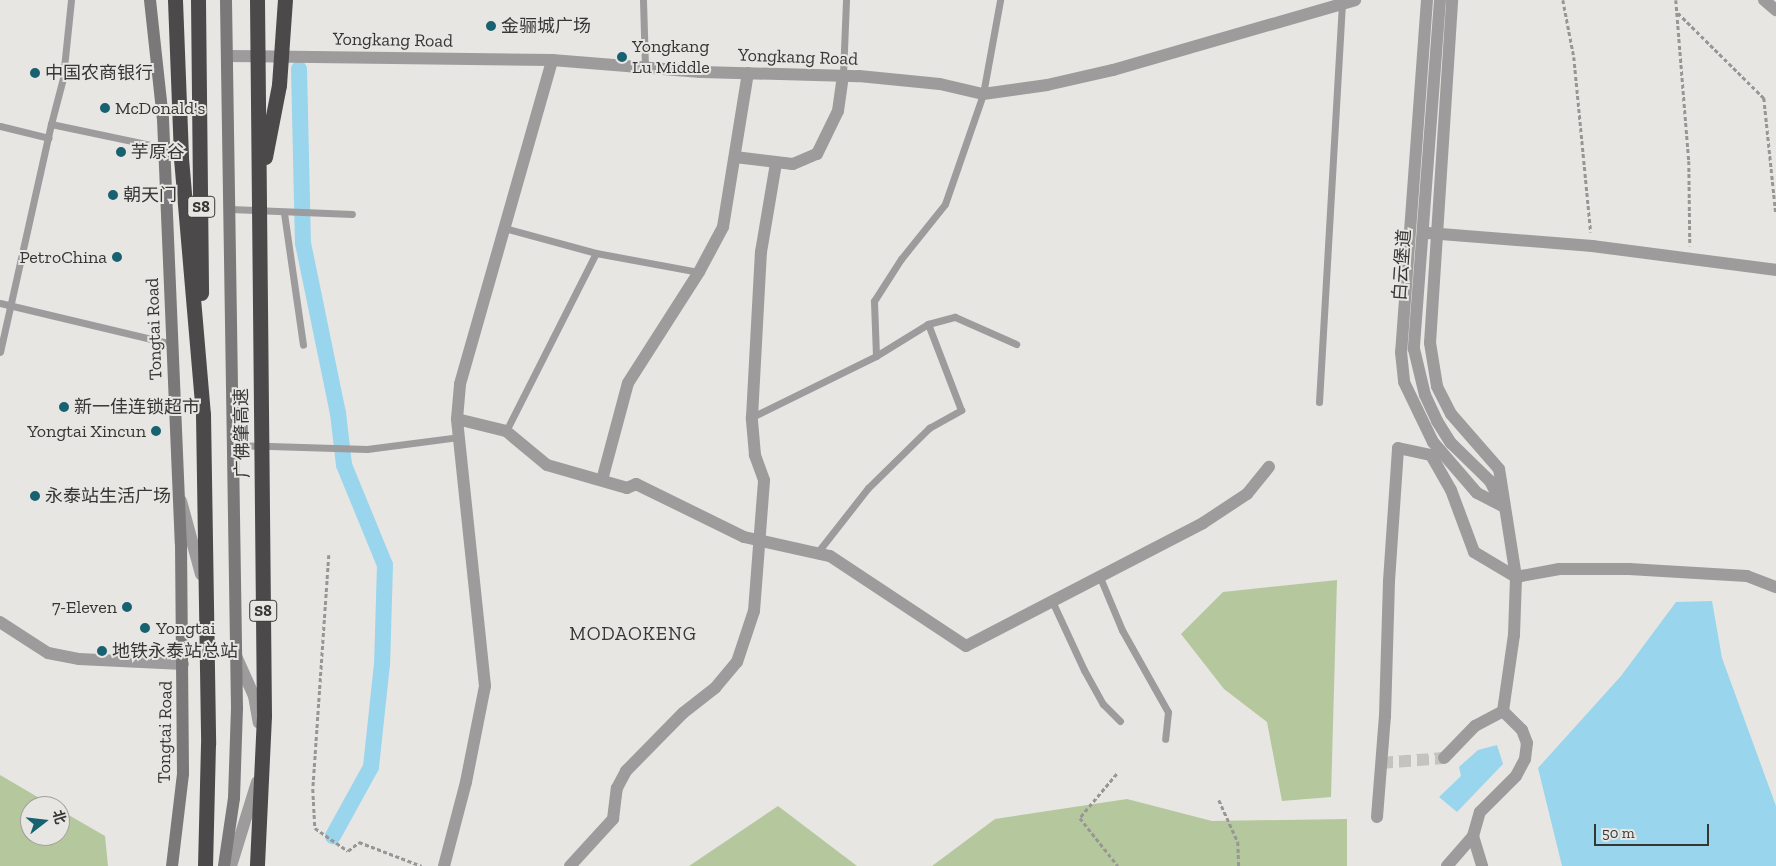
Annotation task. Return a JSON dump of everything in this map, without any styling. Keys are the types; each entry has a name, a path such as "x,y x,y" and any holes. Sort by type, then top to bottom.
{"highway":[{"path":"174,0 181,158 202,414"},
{"name":"S8","path":"198,0 202,414 208,744 203,866"},
{"name":"广佛肇高速","path":"257,0 264,716 257,866"},
{"path":"258,188 280,85 286,0"}],"main road":[{"name":"Tongtai Road","path":"150,0 165,148 183,664 182,774 172,866"},
{"path":"224,866 236,766 226,0"}],"street":[{"name":"Yongkang Road","path":"227,56 552,60 645,68 843,76 940,84 983,94 1047,85 1113,70 1342,2 1355,0"},
{"path":"1427,0 1401,352 1404,382 1433,442 1478,493 1502,506"},
{"name":"白云堡道","path":"1440,0 1414,349 1425,395 1437,421 1451,443 1490,481 1502,506"},
{"path":"1452,0 1430,343 1436,386 1451,414 1499,469 1502,506 1513,542 1516,577 1514,635 1503,711"},
{"path":"1764,0 1776,10"},
{"path":"444,866 466,782 485,686 457,418 460,384 552,60"},
{"path":"602,480 628,383 699,272 723,227 748,73"},
{"path":"735,157 793,164 817,154 838,111 843,76"},
{"path":"570,866 613,819 617,788 626,771 683,713 715,688 737,662 754,610 764,480 755,455 752,417 760,252 776,163"},
{"path":"1410,232 1592,246 1690,257 1776,270"},
{"path":"457,418 506,431 547,465 627,488 636,484 758,542 830,556 966,646 1099,575 1203,524 1247,494 1269,467"},
{"path":"1377,817 1386,716 1389,581 1398,448 1431,455 1451,490 1474,552 1516,577 1560,569 1629,569 1747,576 1776,586"},
{"path":"178,492 198,558 205,610 208,785 203,866"},
{"path":"0,622 48,652 79,659 183,664"},
{"path":"231,866 255,789 261,747 255,698 236,656"},
{"path":"1444,758 1475,726 1503,711"},
{"path":"1448,866 1473,836 1480,812 1516,776 1525,759 1527,743 1522,730 1503,711"},
{"path":"1473,836 1482,866"}],"lane":[{"path":"0,352 9,305 63,78 71,0"},
{"path":"643,0 645,68"},
{"path":"843,76 846,0"},
{"path":"876,356 874,301 901,259 945,204 983,94 1000,0"},
{"path":"1319,402 1342,2"},
{"path":"51,124 165,148"},
{"path":"0,126 49,138"},
{"path":"230,209 288,213 352,214"},
{"path":"288,213 303,345"},
{"path":"504,228 596,254 699,272"},
{"path":"506,431 596,254"},
{"path":"0,303 172,344"},
{"path":"752,417 876,356 928,324 955,317 1016,344"},
{"path":"818,553 874,482 929,428 961,410 928,324"},
{"path":"233,445 367,449 460,437"},
{"path":"1099,575 1122,630 1168,712 1165,739"},
{"path":"1052,601 1103,704 1120,721"}],"path":[{"path":"1563,0 1574,57 1592,246"},
{"path":"1676,0 1689,161 1690,257"},
{"path":"1677,12 1764,98 1776,214"},
{"path":"329,555 313,789 315,828 348,851 360,842 422,866"},
{"path":"1117,774 1080,818 1118,866"},
{"path":"1219,800 1238,842 1239,866"}],"green space":[{"path":"1337,580 1331,797 1282,801 1267,722 1224,689 1181,634 1223,592"},
{"path":"0,775 36,796 20,796 20,846 70,846 70,816 105,836 108,866 0,866"},
{"path":"1127,799 1212,821 1347,819 1347,866 932,866 995,819"},
{"path":"778,806 857,866 689,866"}],"water":[{"path":"1712,601 1722,658 1776,806 1776,866 1562,866 1538,768 1621,676 1676,602"},
{"path":"1497,745 1503,764 1457,812 1439,797 1461,776 1459,767 1478,750"}],"waterway":[{"path":"299,69 303,243 338,413 344,465 385,565 382,664 371,767 333,836"}],"tunnel":[{"path":"1381,763 1444,758"}],"place":[{"name":"金骊城广场","path":"491,26"},
{"name":"Yongkang Lu Middle","path":"622,57"},
{"name":"中国农商银行","path":"35,73"},
{"name":"McDonald's","path":"105,108"},
{"name":"芋原谷","path":"121,152"},
{"name":"朝天门","path":"113,195"},
{"name":"PetroChina","path":"117,257"},
{"name":"新一佳连锁超市","path":"64,407"},
{"name":"Yongtai Xincun","path":"156,431"},
{"name":"永泰站生活广场","path":"35,496"},
{"name":"7-Eleven","path":"127,607"},
{"name":"Yongtai","path":"145,628"},
{"name":"地铁永泰站总站","path":"102,651"}],"district":[{"name":"MODAOKENG","path":"633,634"}]}
